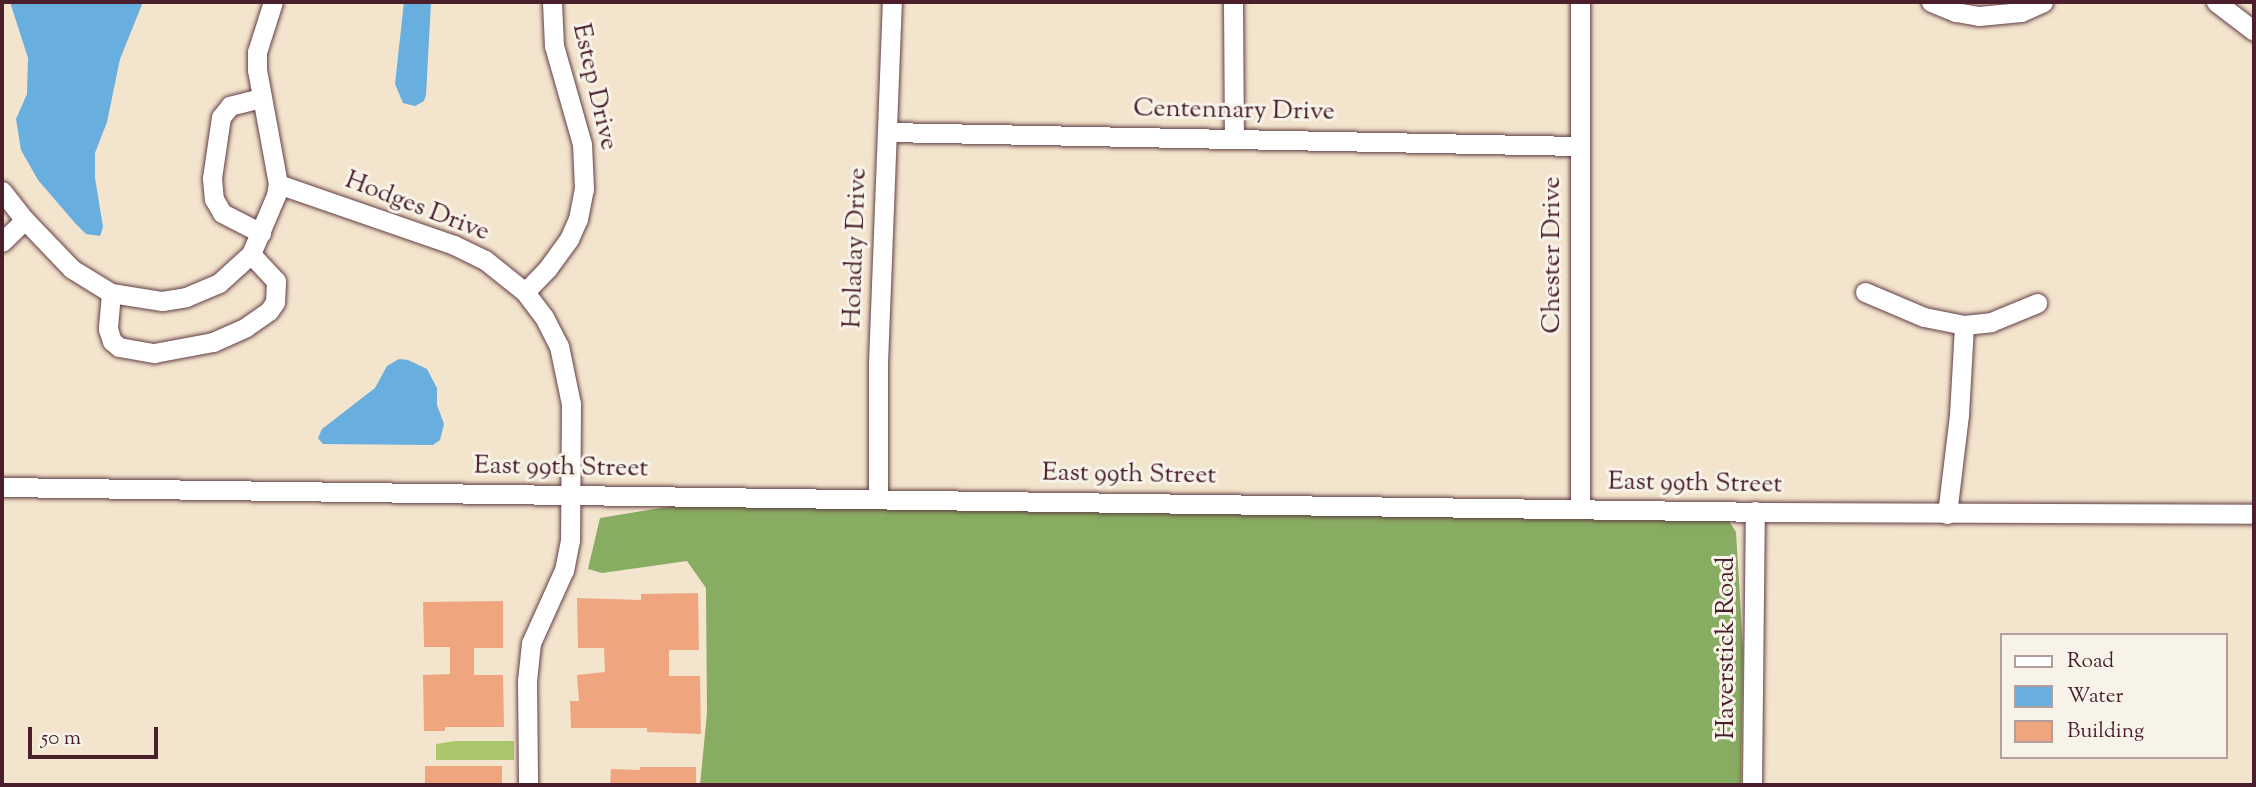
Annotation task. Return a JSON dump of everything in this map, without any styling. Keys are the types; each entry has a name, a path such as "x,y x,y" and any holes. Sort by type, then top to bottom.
{"street":[{"path":"2,191 25,220 72,269 111,293 146,301 186,297 219,283 251,254 273,206 278,184 261,98 257,52 273,2"},
{"name":"Estep Drive","path":"525,292 554,262 569,239 578,219 584,188 582,144 554,46 552,2"},
{"name":"Holaday Drive","path":"877,497 877,363 892,2"},
{"path":"1233,2 1234,138"},
{"name":"Chester Drive","path":"1580,2 1580,508"},
{"path":"1931,2 1956,12 1979,16 2021,12 2043,2"},
{"path":"2216,2 2254,31"},
{"path":"261,98 230,106 221,117 212,178 214,199 222,213 261,233"},
{"name":"Centennary Drive","path":"887,131 1579,146"},
{"name":"Hodges Drive","path":"278,184 472,252 525,292 551,331 567,375 571,404 570,540 564,570 531,643 527,681 528,785"},
{"path":"2,242 25,220"},
{"path":"111,293 109,336 119,347 154,353 213,342 246,327 275,302 275,281 251,254"},
{"path":"1865,292 1924,317 1964,325 1992,322 2037,303"},
{"path":"1947,514 1959,415 1964,325"},
{"name":"East 99th Street","path":"2,487 877,497 1755,512 2254,514"},
{"name":"Haverstick Road","path":"1752,785 1755,512"}],"green space":[{"path":"685,504 1729,521 1736,532 1743,649 1741,785 700,785 707,713 706,588 687,561 602,573 588,569 600,518"},
{"path":"455,741 514,741 514,760 436,760 436,744"}],"water":[{"path":"10,2 143,2 120,59 107,122 95,153 95,178 103,227 100,236 86,234 75,223 38,180 21,150 16,119 27,94 28,58"},
{"path":"404,2 431,2 426,95 424,101 415,106 403,103 395,84"},
{"path":"399,359 427,369 437,388 437,405 444,424 440,440 433,445 323,444 318,438 322,429 375,388 387,366"}],"building":[{"path":"698,593 699,650 669,650 669,676 700,676 701,734 647,732 647,728 571,728 570,701 579,701 577,675 605,672 604,648 578,648 577,598 641,600 641,594"},
{"path":"503,601 503,648 474,648 474,675 503,675 504,727 445,727 445,731 424,731 423,675 450,674 450,647 424,647 423,602"},
{"path":"425,766 502,766 502,785 425,785"},
{"path":"640,767 696,767 696,785 610,785 611,769 640,770"}]}
